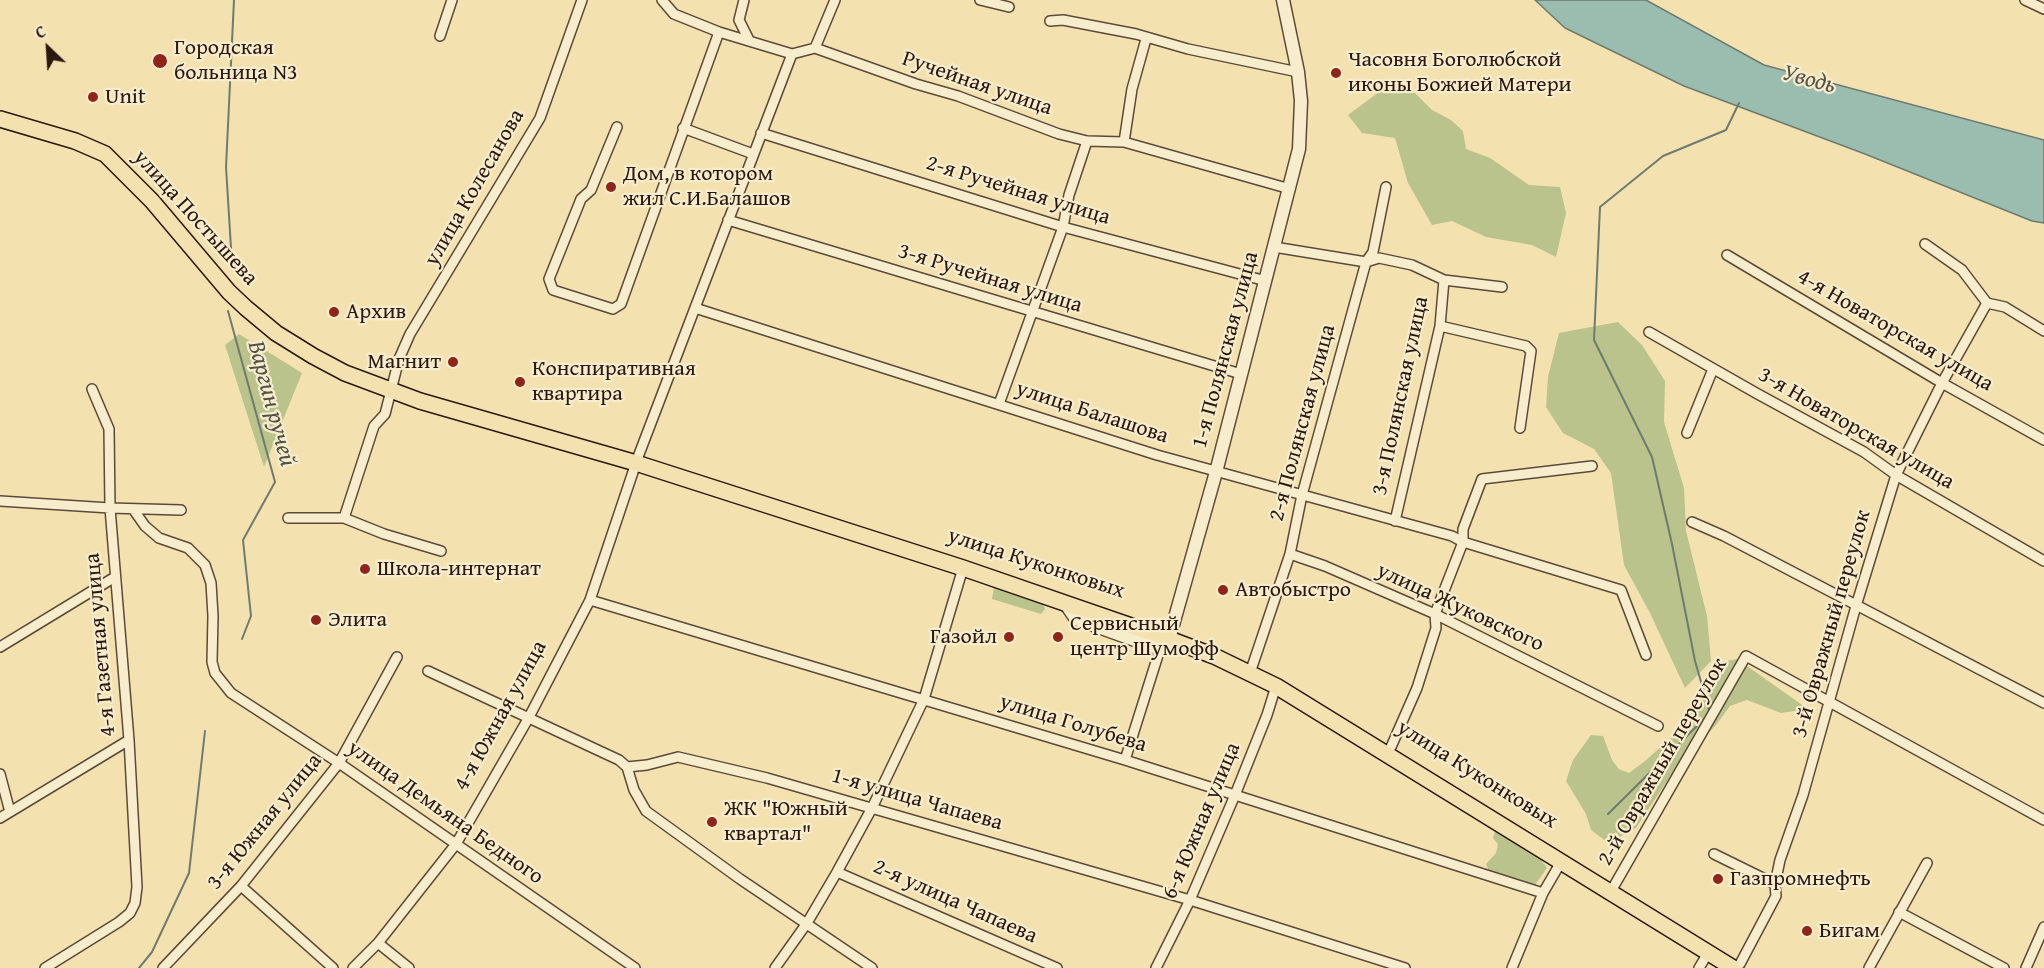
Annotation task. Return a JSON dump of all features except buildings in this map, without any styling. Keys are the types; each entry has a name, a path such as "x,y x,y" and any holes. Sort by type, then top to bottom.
{"main road":[{"name":"улица Постышева","path":"0,119 75,141 105,154 152,201 246,308 276,333 313,356"},
{"name":"улица Куконковых","path":"313,356 345,373 391,392 484,414 637,460 963,566 1214,656 1276,686 1708,953 1739,967"},
{"name":"улица Куконковых","path":"963,566 1167,640 1252,667 1291,687 1614,886 1739,967"}],"street":[{"path":"440,36 452,0"},
{"name":"улица Колесанова","path":"391,392 399,360 411,334 540,118 582,0"},
{"path":"662,0 674,14 719,32 792,54 815,48 835,0"},
{"path":"744,0 740,20 749,40"},
{"path":"980,0 1009,7"},
{"name":"1-я Полянская улица","path":"1167,640 1216,472 1299,149 1301,101 1298,72 1283,0"},
{"path":"2025,0 2044,9"},
{"path":"1050,21 1063,20 1136,34 1146,39 1298,72"},
{"path":"617,127 591,190 582,200 549,279 553,290 613,309 621,304 719,32"},
{"path":"1124,142 1132,89 1146,39"},
{"name":"Ручейная улица","path":"815,48 916,84 958,96 1059,134 1087,141 1124,142 1290,189"},
{"name":"4-я Южная улица","path":"353,968 378,944 456,844 528,719 590,600 637,460 792,54"},
{"path":"683,128 753,154"},
{"name":"2-я Ручейная улица","path":"761,133 1063,227 1266,281"},
{"path":"999,404 1034,313 1063,227 1069,195 1087,141"},
{"name":"2-я Полянская улица","path":"1252,667 1290,554 1302,495 1366,262 1373,252 1386,188"},
{"name":"3-я Ручейная улица","path":"728,220 1241,374"},
{"path":"1925,244 1962,270 1987,303 2005,307 2044,331"},
{"path":"1274,248 1366,262 1379,258 1412,265 1444,279 1502,287"},
{"name":"4-я Новаторская улица","path":"1727,255 1942,383 2044,440"},
{"name":"3-я Полянская улица","path":"1395,521 1440,326 1444,279"},
{"name":"3-й Овражный переулок","path":"1739,967 1776,896 1775,884 1780,860 1803,795 1856,606 1896,475 1942,383 1987,303"},
{"name":"улица Балашова","path":"695,308 1157,455 1452,536 1463,542 1621,590 1646,655"},
{"path":"1440,326 1526,346 1531,351 1520,428"},
{"name":"3-я Новаторская улица","path":"1649,332 1863,452 1896,475 2044,561"},
{"path":"1687,433 1713,369"},
{"name":"4-я Газетная улица","path":"45,968 119,922 130,913 135,903 136,877 129,740 110,508 109,429 92,389"},
{"path":"344,518 374,426 385,414 391,392"},
{"path":"1391,747 1417,688 1436,628 1435,614 1463,542 1463,529 1482,479 1592,466"},
{"path":"0,501 181,510"},
{"name":"улица Демьяна Бедного","path":"133,509 145,526 159,538 188,548 205,565 211,583 212,662 216,673 231,693 339,764 635,968"},
{"path":"288,518 344,518 384,534 441,551"},
{"path":"1692,522 1724,536 2044,703"},
{"name":"улица Жуковского","path":"1290,554 1325,566 1435,614 1658,726"},
{"path":"775,968 807,923 837,872 872,808 924,699 963,566"},
{"path":"0,647 115,577"},
{"name":"улица Голубева","path":"590,600 1125,760 1543,893"},
{"path":"1125,760 1167,640"},
{"name":"2-й Овражный переулок","path":"1614,886 1746,656 1830,701"},
{"name":"3-я Южная улица","path":"163,968 241,886 339,764 397,657"},
{"path":"428,671 619,760 627,766 633,790 646,811 740,879 872,968"},
{"name":"6-я Южная улица","path":"1156,968 1190,900 1235,795 1276,686"},
{"path":"1830,701 2044,820"},
{"path":"0,818 129,740"},
{"name":"1-я улица Чапаева","path":"627,766 647,765 678,757 767,777 1190,900 1405,968"},
{"path":"0,774 10,812"},
{"path":"1714,854 1775,884"},
{"path":"1512,968 1543,893 1561,862"},
{"path":"1869,968 1927,863"},
{"name":"2-я улица Чапаева","path":"837,872 1057,968"},
{"path":"241,886 333,968"},
{"path":"1899,912 2004,968"},
{"path":"2026,968 2040,945 2044,927"},
{"path":"378,944 410,968"},
{"path":"1699,968 1708,953"}],"green space":[{"path":"1379,92 1415,93 1432,110 1451,120 1463,131 1466,149 1490,158 1529,185 1560,187 1566,213 1556,257 1532,245 1486,237 1452,221 1432,225 1408,183 1395,138 1362,133 1348,115"},
{"path":"1618,322 1642,345 1665,381 1664,422 1684,488 1686,531 1707,616 1711,661 1685,688 1650,613 1624,565 1611,473 1594,449 1563,433 1546,407 1548,377 1559,333"},
{"path":"239,334 302,373 264,467 225,345"},
{"path":"994,586 1042,601 1045,609 1041,614 992,599"},
{"path":"1737,659 1808,709 1781,713 1747,700 1730,706 1716,725 1675,769 1636,828 1607,842 1591,830 1586,814 1566,781 1573,760 1591,735 1603,736 1612,760 1619,769 1629,773 1682,728 1720,662"},
{"path":"1501,830 1536,853 1547,868 1535,885 1489,872 1486,864 1496,853 1498,844 1493,838 1495,831"}],"water":[{"name":"Уводь","path":"1535,0 1646,0 1764,65 2044,140 2044,223 2032,221 1865,154 1684,86 1565,28"}],"waterway":[{"name":"Варгин ручей","path":"232,264 226,167 234,0"},
{"path":"1710,713 1695,661 1652,457 1594,340 1600,207 1663,156 1726,130 1739,103"},
{"name":"Варгин ручей","path":"228,311 275,482 243,540 251,616 242,639"},
{"path":"1608,814 1706,717"},
{"name":"Варгин ручей","path":"139,968 152,952 189,873 205,731"}],"place":[{"name":"Городская больница N3","path":"160,61"},
{"name":"Часовня Боголюбской иконы Божией Матери","path":"1336,73"},
{"name":"Unit","path":"93,97"},
{"name":"Дом, в котором жил С.И.Балашов","path":"611,187"},
{"name":"Архив","path":"334,312"},
{"name":"Магнит","path":"453,362"},
{"name":"Конспиративная квартира","path":"520,382"},
{"name":"Школа-интернат","path":"365,569"},
{"name":"Автобыстро","path":"1223,590"},
{"name":"Элита","path":"316,620"},
{"name":"Газойл","path":"1009,637"},
{"name":"Сервисный центр Шумофф","path":"1058,637"},
{"name":"ЖК \"Южный квартал\"","path":"712,822"},
{"name":"Газпромнефть","path":"1718,879"},
{"name":"Бигам","path":"1807,931"}]}
